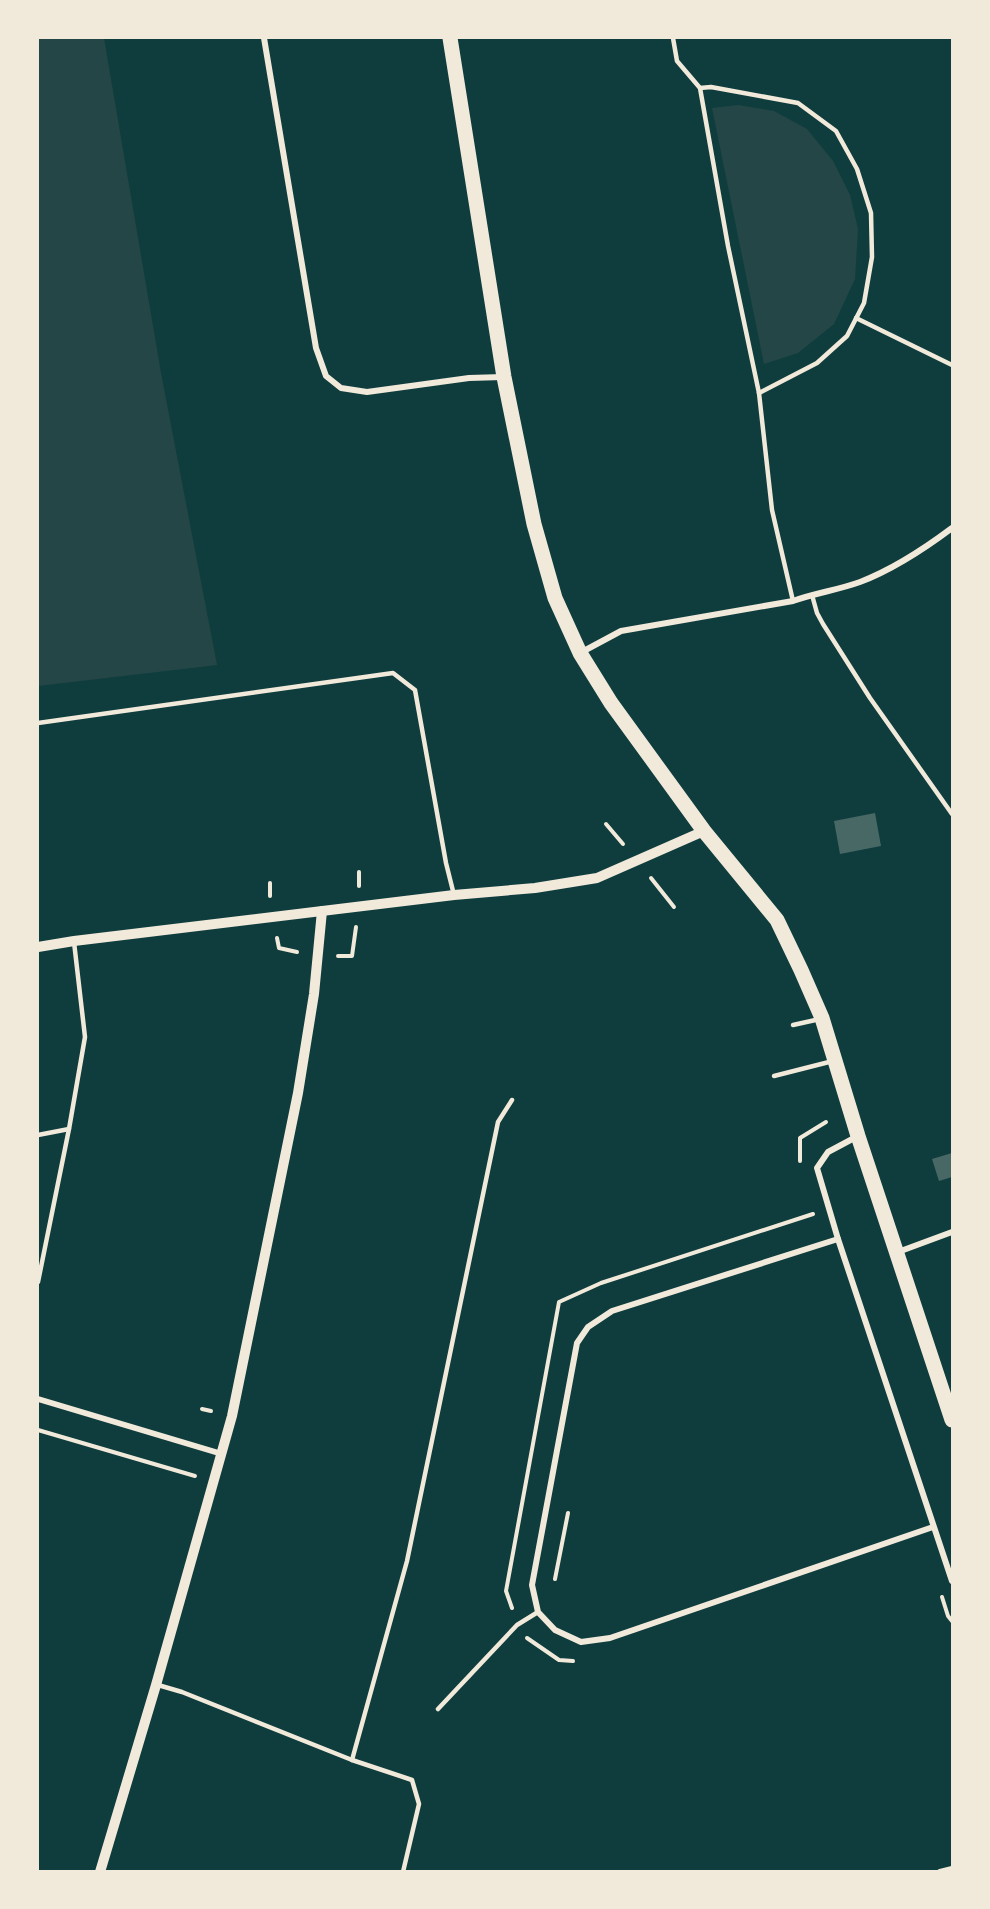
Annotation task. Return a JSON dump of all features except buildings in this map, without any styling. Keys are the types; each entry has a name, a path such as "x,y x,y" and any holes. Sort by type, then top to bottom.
{"main road":[{"path":"450,38 504,377 534,524 555,598 580,653 611,703 704,831 777,920 822,1018 858,1136 952,1419"}],"street":[{"path":"264,38 315,348 326,376 341,388 367,392 469,378 504,377"},
{"path":"580,653 621,630 793,601 860,582 918,554 952,528"},
{"path":"38,947 454,895 535,888 597,878 704,831"},
{"path":"100,1872 232,1416 298,1093 314,994 322,911"},
{"path":"858,1136 828,1152 817,1168 838,1239 952,1581"},
{"path":"898,1252 952,1232"},
{"path":"838,1239 612,1311 588,1328 577,1343 532,1585 538,1612 555,1630 581,1642 610,1638 933,1527"},
{"path":"38,1399 222,1454"},
{"path":"940,1872 952,1869"}],"lane":[{"path":"673,38 677,61 700,88 728,246 759,393 772,510 793,601"},
{"path":"700,88 711,87 798,103 836,131 857,169 871,213 872,257 864,303 847,336 817,363 759,393"},
{"path":"856,318 952,365"},
{"path":"812,594 817,613 823,624 870,698 952,814"},
{"path":"38,723 393,673 415,690 454,895"},
{"path":"38,1282 85,1037 74,941"},
{"path":"793,1025 822,1018"},
{"path":"774,1076 836,1060"},
{"path":"352,1761 407,1561 498,1122 512,1100"},
{"path":"38,1135 69,1129"},
{"path":"438,1709 517,1625 538,1612"},
{"path":"156,1685 182,1692 352,1761 412,1780 419,1804 403,1872"}],"path":[{"path":"579,1661 559,1660 526,1638 517,1625 506,1591 559,1302 601,1283 814,1214"},
{"path":"38,1430 179,1471"},
{"path":"553,1590 568,1512"}],"shaded area":[{"path":"38,38 104,38 161,373 217,665 38,686"},
{"path":"738,105 774,111 807,129 833,161 850,195 858,229 855,279 834,324 798,353 764,364 712,108"}]}
